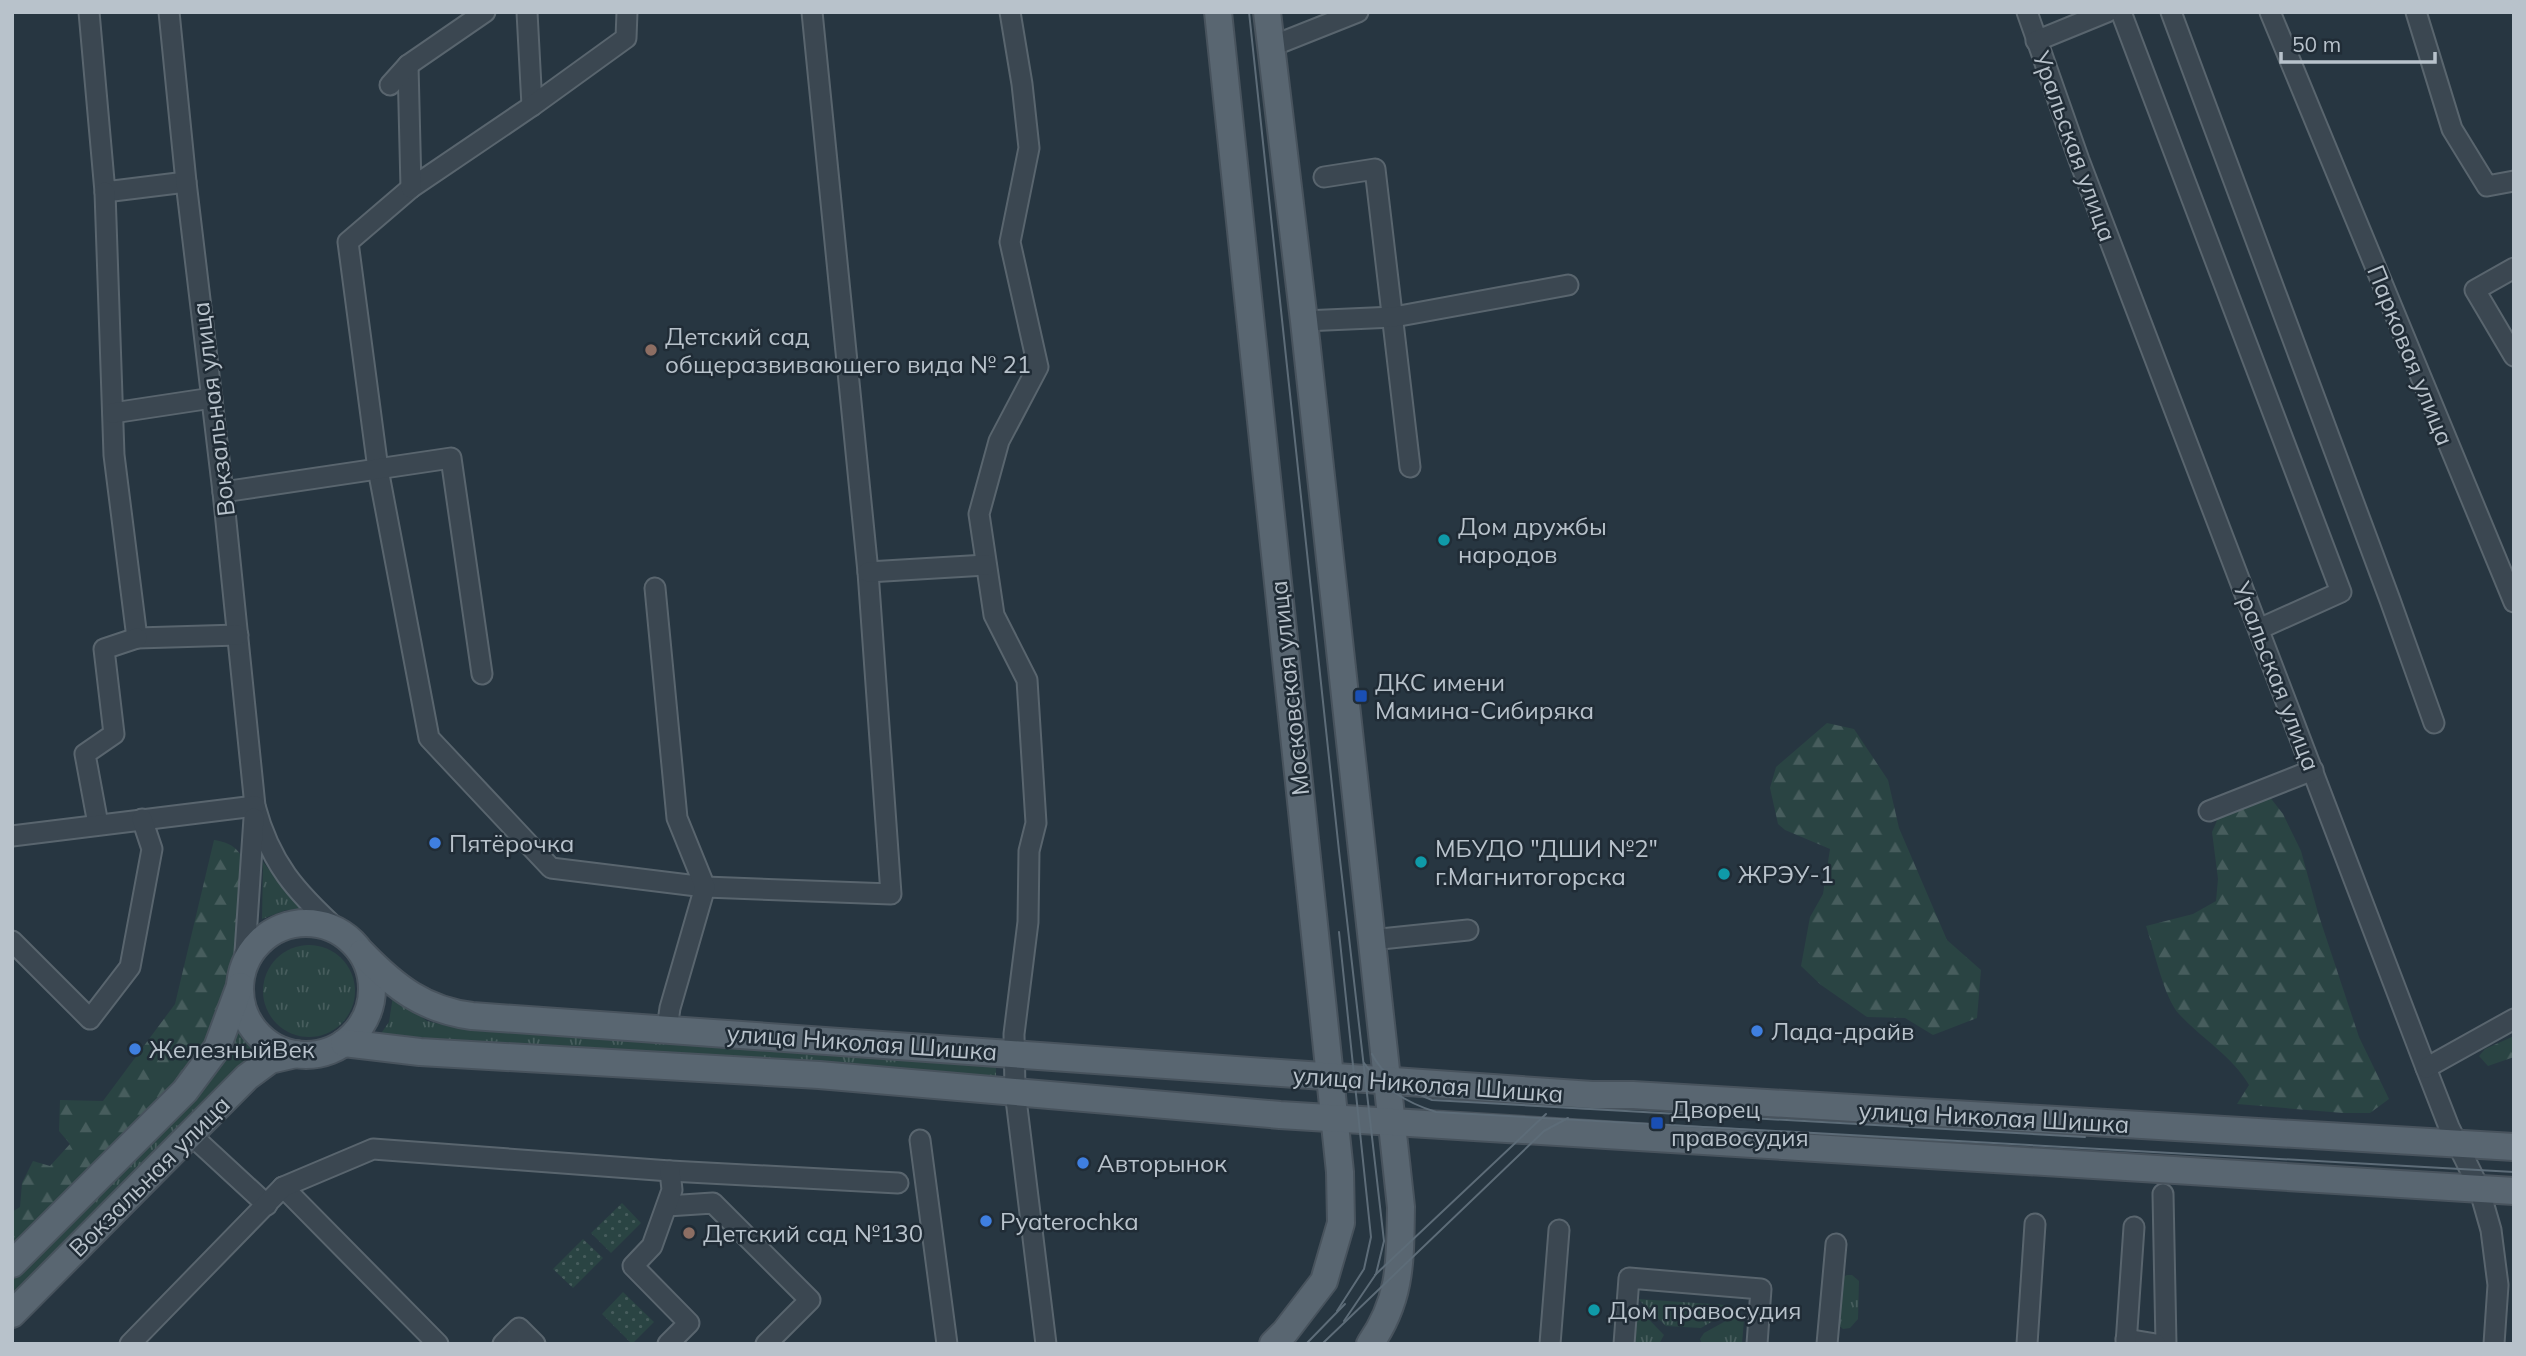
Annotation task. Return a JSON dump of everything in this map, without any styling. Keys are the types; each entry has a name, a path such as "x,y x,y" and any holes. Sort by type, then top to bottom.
{"main road":[{"name":"Московская улица","path":"1218,12 1340,1172 1341,1223 1324,1281 1273,1344"},
{"path":"1267,12 1304,321 1401,1207 1400,1268 1390,1308 1370,1344"},
{"path":"302,923 321,924 339,931 362,953 370,972 372,992 368,1012 358,1030 344,1043 324,1052 296,1054 270,1043 250,1023 243,1005 242,977 253,950 266,936 283,927 302,923"},
{"name":"улица Николая Шишка","path":"362,953 412,998 451,1013 1592,1095 1646,1096 2458,1146 2514,1147"},
{"name":"Вокзальная улица","path":"12,1264 185,1091 217,1048 242,977"},
{"name":"улица Николая Шишка","path":"344,1043 420,1052 819,1075 1391,1122 2514,1191"},
{"name":"Вокзальная улица","path":"12,1314 259,1067 270,1060 296,1054"}],"street":[{"path":"89,12 105,192 114,455 137,638"},
{"name":"Вокзальная улица","path":"169,12 255,806 261,830 283,873 303,897 339,931"},
{"path":"390,85 408,65 485,12"},
{"path":"527,12 532,106"},
{"path":"627,12 626,38 411,188 348,242 377,469 429,738 551,868 705,887 891,894 868,572 812,12"},
{"path":"1010,12 1023,84 1030,148 1010,242 1038,367 999,441 979,514 994,615 1027,680 1036,823 1029,850 1028,922 1013,1053 1015,1091 1046,1344"},
{"path":"1270,47 1359,12"},
{"name":"Уральская улица","path":"2027,12 2079,160 2426,1068 2458,1146 2479,1188 2491,1230 2505,1264 2494,1344"},
{"path":"2036,41 2107,12"},
{"path":"2121,12 2341,592 2259,629"},
{"path":"2171,12 2434,723"},
{"name":"Парковая улица","path":"2270,12 2514,602"},
{"path":"2416,12 2452,129 2487,186 2514,181"},
{"path":"408,65 411,188"},
{"path":"1324,177 1375,169 1410,467"},
{"path":"105,192 186,182"},
{"path":"2514,268 2475,290 2514,356"},
{"path":"1304,321 1394,317 1568,285"},
{"path":"113,413 212,398"},
{"path":"223,492 451,458 482,674"},
{"path":"868,572 986,565"},
{"path":"655,588 677,818 705,887 670,1008 667,1029"},
{"path":"98,824 85,754 114,734 103,649 137,638 238,635"},
{"path":"2209,811 2313,770"},
{"path":"12,836 255,806"},
{"name":"Вокзальная улица","path":"242,977 255,806"},
{"path":"12,941 90,1019 130,967 152,849 142,819"},
{"path":"1371,940 1468,930"},
{"path":"2426,1068 2514,1018"},
{"path":"190,1134 267,1205"},
{"path":"920,1140 947,1344"},
{"path":"130,1344 283,1187 373,1149 670,1171 898,1183"},
{"path":"668,1344 689,1323 633,1265 652,1246 672,1190 670,1171"},
{"path":"283,1187 438,1344"},
{"path":"2163,1195 2166,1344"},
{"path":"667,1206 713,1203 810,1300 766,1344"},
{"path":"2027,1344 2035,1224"},
{"path":"2134,1227 2126,1342 2156,1344"},
{"path":"1550,1344 1559,1230"},
{"path":"1827,1344 1836,1244"},
{"path":"1624,1344 1629,1278 1761,1289 1756,1344"},
{"path":"503,1344 519,1328 535,1344"}],"green space":[{"path":"1827,723 1854,729 1888,780 1899,828 1947,940 1981,970 1977,1018 1933,1035 1905,1018 1867,1017 1821,985 1801,966 1810,917 1823,894 1830,849 1785,830 1778,824 1770,788 1776,767"},
{"path":"2269,796 2283,814 2301,851 2318,913 2359,1037 2389,1099 2370,1113 2237,1104 2249,1085 2234,1065 2179,1014 2160,973 2146,926 2193,914 2216,901 2218,879 2212,832 2219,816"},
{"path":"214,840 234,847 246,864 236,958 211,1039 182,1079 12,1257 12,1212 20,1207 22,1183 33,1161 50,1166 70,1144 59,1131 60,1100 103,1101 175,1004"},
{"path":"263,862 303,911 286,910 262,919"},
{"path":"309,945 327,949 341,959 351,973 355,991 351,1009 341,1023 327,1033 309,1037 291,1033 277,1023 267,1009 263,991 267,973 277,959 291,949"},
{"path":"393,996 427,1021 453,1027 996,1060 996,1081 375,1042 389,1022"},
{"path":"240,1020 250,1036 266,1051 12,1305 12,1276"},
{"path":"2514,1036 2514,1057 2488,1066 2479,1056 2485,1049"},
{"path":"622,1203 641,1223 611,1253 591,1233"},
{"path":"583,1239 603,1258 573,1288 553,1269"},
{"path":"1852,1275 1859,1281 1858,1319 1850,1328 1843,1329 1837,1324 1841,1278"},
{"path":"623,1292 654,1322 632,1344 602,1314"},
{"path":"1638,1299 1726,1305 1735,1308 1701,1328 1666,1326"},
{"path":"1632,1302 1664,1335 1659,1344 1628,1344"},
{"path":"1740,1313 1744,1320 1742,1344 1702,1344 1700,1339 1704,1333"}],"tram line":[{"path":"1249,12 1339,851 1384,1241 1376,1274 1344,1321"},
{"path":"1337,1311 1364,1269 1371,1237 1339,932"},
{"path":"1372,1054 1383,1070 1398,1082 1432,1100 2085,1137"},
{"path":"1364,1063 1396,1094 1436,1112 2514,1172"},
{"path":"1375,1275 1546,1114"},
{"path":"1322,1344 1544,1131 1568,1118"},
{"path":"1306,1344 1345,1304"}],"place":[{"name":"Детский сад общеразвивающего вида № 21","path":"651,350"},
{"name":"Дом дружбы народов","path":"1444,540"},
{"name":"ДКС имени Мамина-Сибиряка","path":"1361,696"},
{"name":"Пятёрочка","path":"435,843"},
{"name":"МБУДО \"ДШИ №2\" г.Магнитогорска","path":"1421,862"},
{"name":"ЖРЭУ-1","path":"1724,874"},
{"name":"Лада-драйв","path":"1757,1031"},
{"name":"ЖелезныйВек","path":"135,1049"},
{"name":"Дворец правосудия","path":"1657,1123"},
{"name":"Авторынок","path":"1083,1163"},
{"name":"Pyaterochka","path":"986,1221"},
{"name":"Детский сад №130","path":"689,1233"},
{"name":"Дом правосудия","path":"1594,1310"}]}
